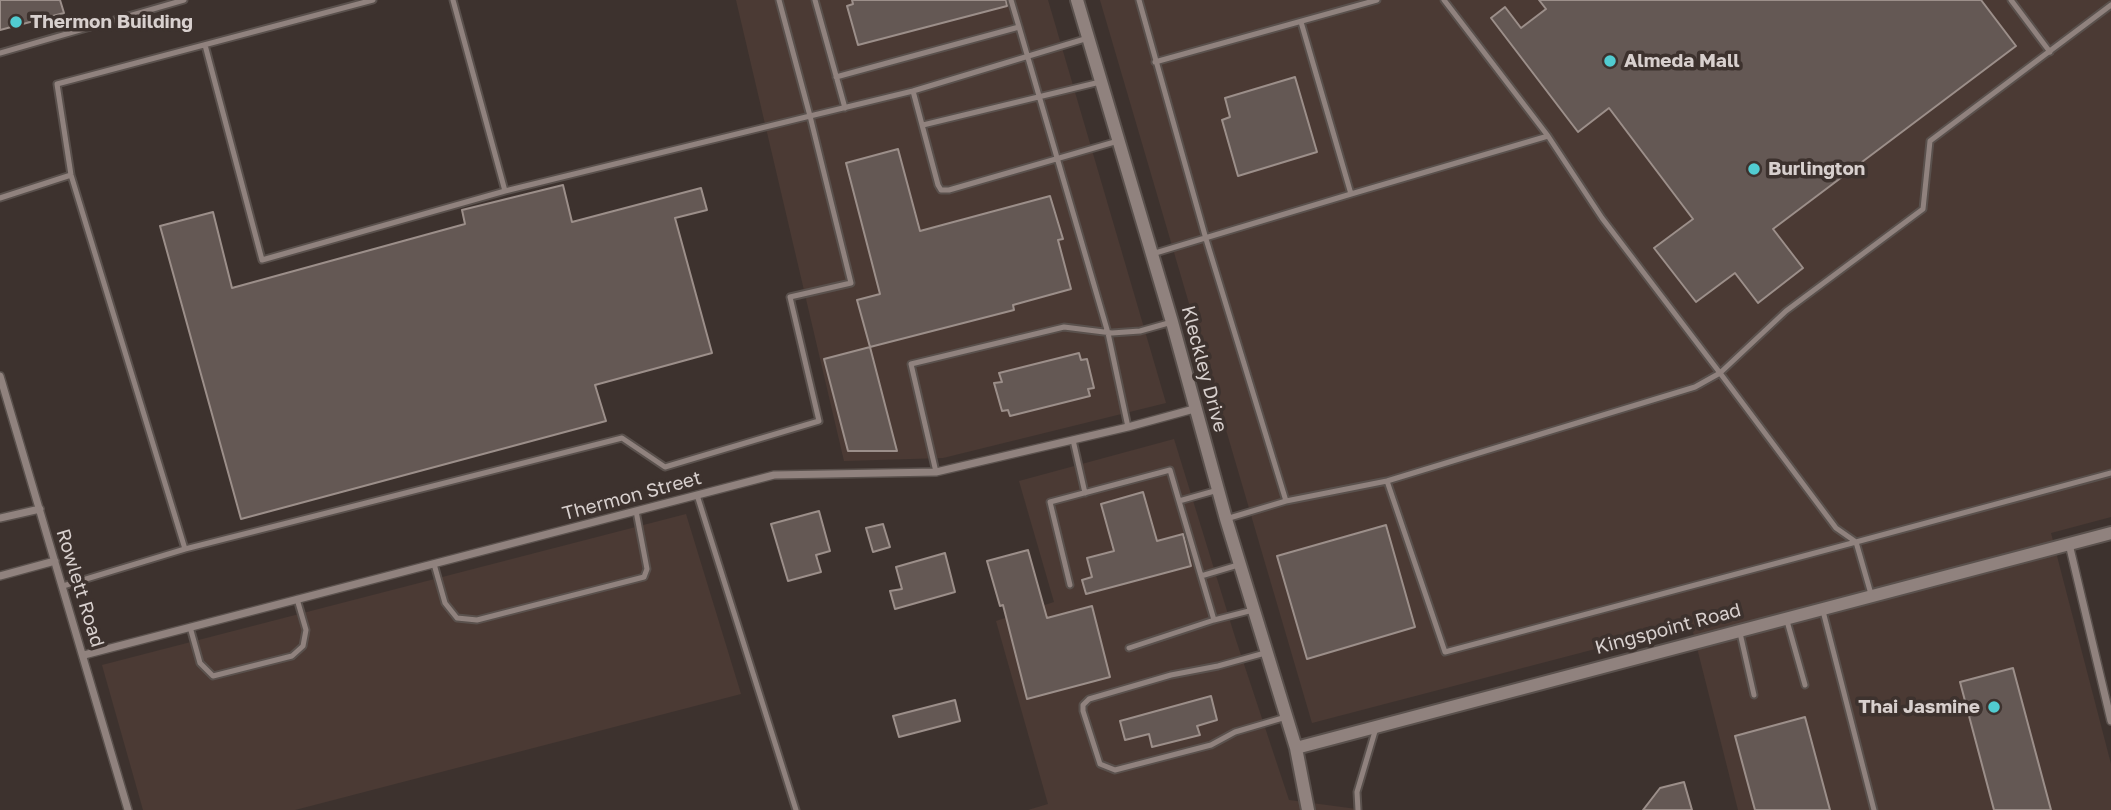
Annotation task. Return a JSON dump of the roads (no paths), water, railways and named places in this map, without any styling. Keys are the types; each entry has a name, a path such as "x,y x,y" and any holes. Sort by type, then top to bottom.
{"street":[{"name":"Kleckley Drive","path":"1077,0 1172,322 1194,409 1265,653 1296,748"},
{"name":"Rowlett Road","path":"0,376 128,810"},
{"name":"Thermon Street","path":"83,655 774,475 936,472 1194,409"},
{"path":"0,518 40,509"},
{"name":"Kingspoint Road","path":"1296,748 1871,594 2111,533"},
{"path":"2068,544 2111,721"},
{"path":"0,576 55,561"},
{"path":"1296,748 1308,810"}],"lane":[{"path":"0,53 184,0"},
{"path":"185,549 71,175 57,84 373,0"},
{"path":"453,0 505,191"},
{"path":"63,586 185,549 622,438 665,467 819,421 790,297 851,283 779,0"},
{"path":"815,0 845,108"},
{"path":"1011,0 1108,333 1128,427"},
{"path":"1139,0 1206,239 1286,501"},
{"path":"1155,62 1377,0"},
{"path":"1444,0 1548,136 1602,218 1836,528 1856,542 1871,594"},
{"path":"2011,0 2050,52"},
{"path":"1226,519 1286,501 1387,481 1695,387 1720,373 1786,311 1923,209 1930,141 2111,5"},
{"path":"1301,22 1351,194"},
{"path":"836,77 1019,27"},
{"path":"205,45 262,260 505,191 913,91 1088,37"},
{"path":"923,125 1101,81"},
{"path":"913,91 941,190 949,190 1118,141"},
{"path":"1152,254 1548,136"},
{"path":"0,198 71,175"},
{"path":"936,472 911,364 1064,327 1108,333 1140,331 1172,322"},
{"path":"1073,440 1085,493"},
{"path":"1070,585 1050,502 1170,470 1214,621"},
{"path":"1387,481 1445,652 2111,473"},
{"path":"1179,501 1218,490"},
{"path":"697,495 796,810"},
{"path":"434,564 445,603 457,618 477,620 644,577 647,569 636,511"},
{"path":"1201,576 1240,565"},
{"path":"190,627 200,663 213,676 292,656 303,646 306,630 297,599"},
{"path":"1822,608 1874,810"},
{"path":"1129,648 1253,610"},
{"path":"1786,617 1805,685"},
{"path":"1739,630 1754,695"},
{"path":"1265,653 1171,675 1089,699 1083,705 1083,711 1100,764 1115,770 1211,745 1235,732 1286,717"},
{"path":"1359,810 1357,792 1376,728"}],"place":[{"name":"Thermon Building","path":"16,22"},
{"name":"Almeda Mall","path":"1610,61"},
{"name":"Burlington","path":"1754,169"},
{"name":"Thai Jasmine","path":"1994,707"}]}
